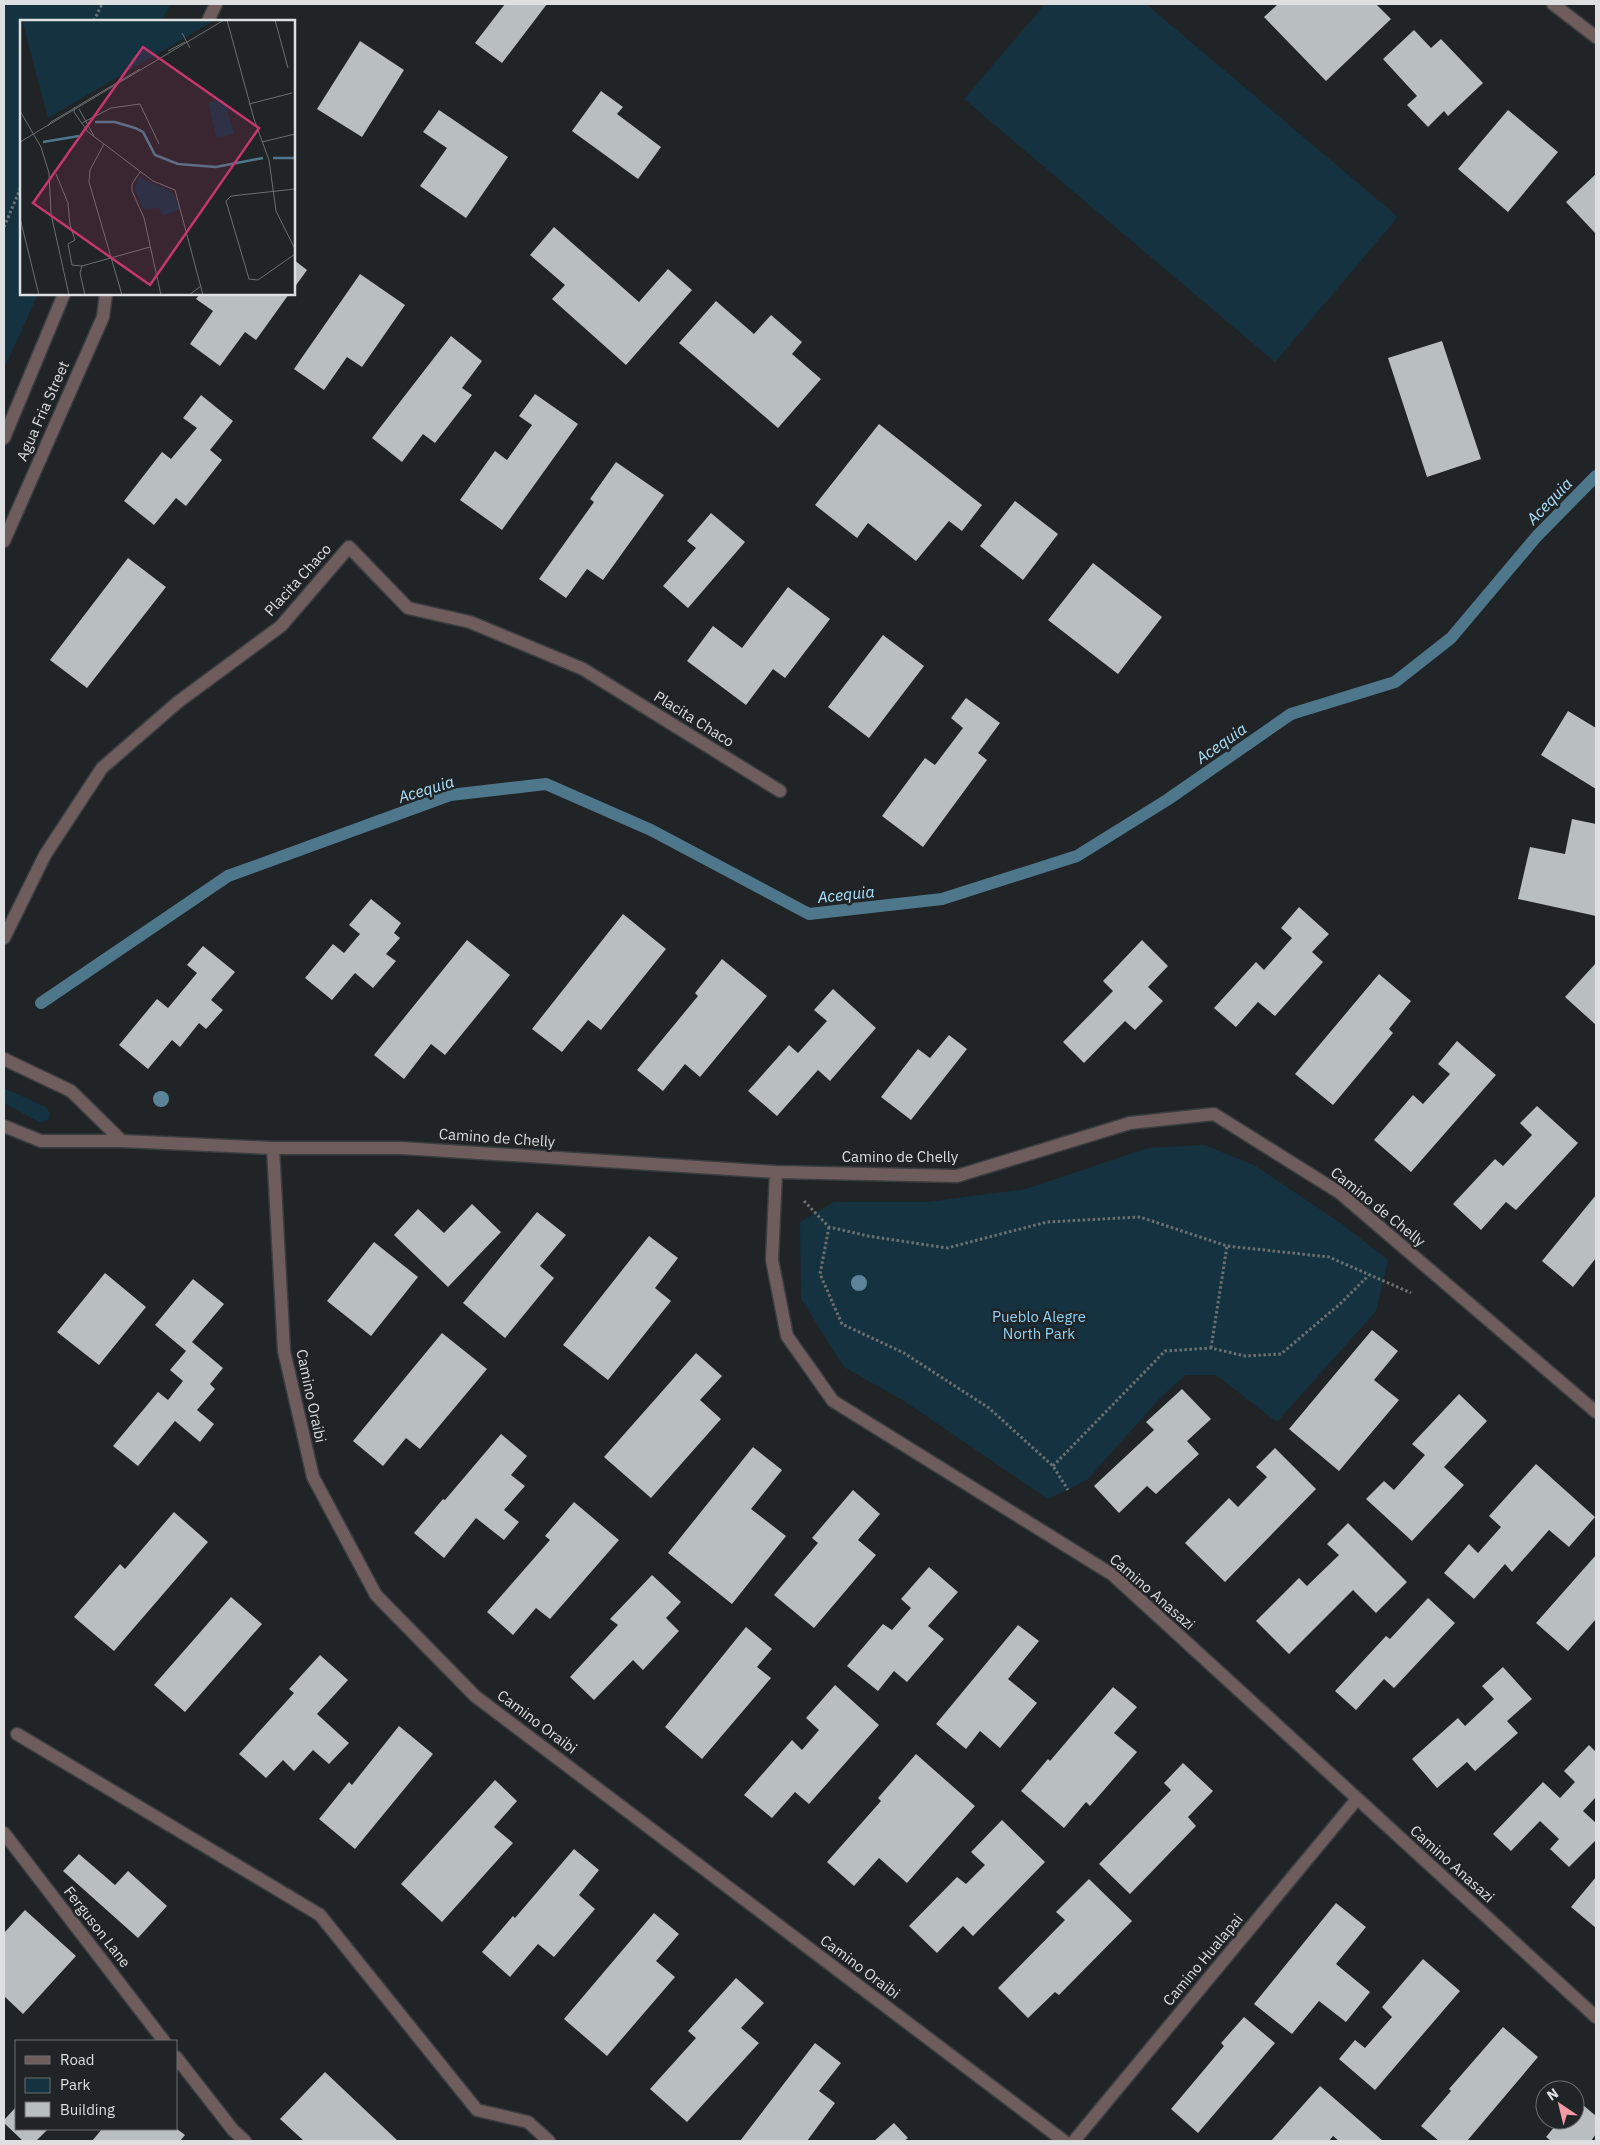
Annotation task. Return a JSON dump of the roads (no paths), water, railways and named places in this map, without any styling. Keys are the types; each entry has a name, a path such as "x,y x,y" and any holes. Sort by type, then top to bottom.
{"street":[{"path":"208,20 216,4"},
{"path":"1554,4 1596,37"},
{"name":"Agua Fria Street","path":"4,438 64,295"},
{"name":"Agua Fria Street","path":"4,541 103,317 106,295"},
{"name":"Placita Chaco","path":"4,938 44,855 102,768 178,702 280,626 349,547 408,608 470,622 583,669 780,791"},
{"path":"4,1059 72,1091 122,1141"},
{"name":"Camino de Chelly","path":"4,1126 41,1141 122,1141 273,1148 401,1148 776,1172 957,1176 1130,1122 1214,1114 1340,1193 1596,1412"},
{"name":"Camino Oraibi","path":"273,1148 284,1351 312,1478 376,1595 475,1696 1064,2141"},
{"name":"Camino Anasazi","path":"776,1172 772,1260 787,1336 833,1401 1113,1575 1596,2017"},
{"path":"17,1734 320,1915 477,2110 528,2122 549,2141"},
{"name":"Camino Hualapai","path":"1074,2141 1357,1799"},
{"name":"Ferguson Lane","path":"4,1833 163,2040"},
{"path":"178,2060 233,2130 245,2141"}],"waterway":[{"name":"Acequia","path":"41,1003 228,876 450,795 546,784 651,830 809,914 942,899 1077,856 1167,800 1291,714 1395,682 1451,638 1537,536 1596,476"}],"park label":[{"name":"Pueblo Alegre North Park","path":"1039,1326"}]}
